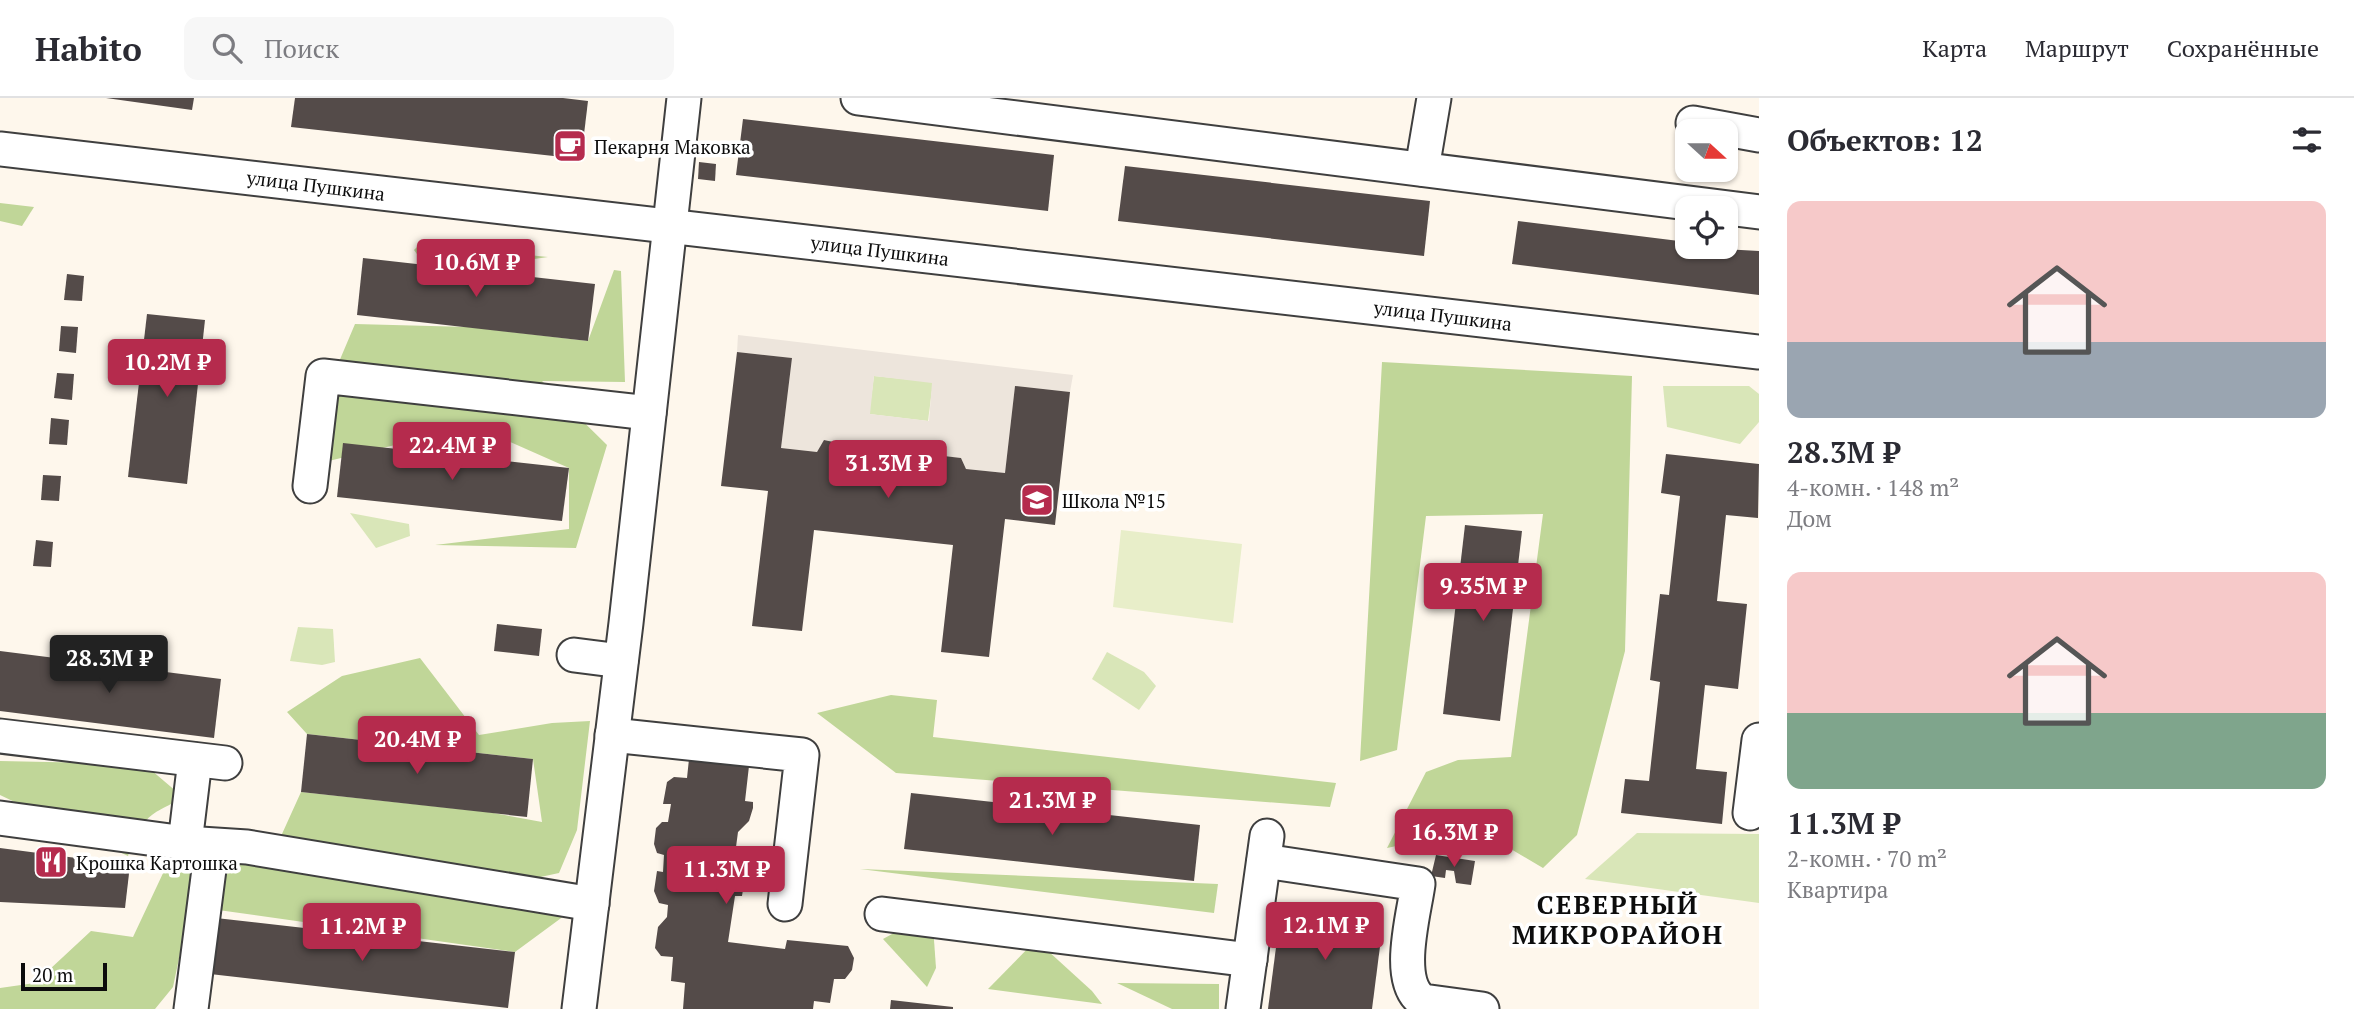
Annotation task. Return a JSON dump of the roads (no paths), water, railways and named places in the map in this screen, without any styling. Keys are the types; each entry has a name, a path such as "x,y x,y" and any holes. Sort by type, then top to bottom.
{"street":[{"path":"579,1009 684,98"},
{"path":"858,98 1759,212"},
{"path":"1422,169 1434,98"},
{"path":"1738,131 1759,135"},
{"name":"улица Пушкина","path":"0,149 1759,352"},
{"path":"310,486 323,376 649,413"},
{"path":"574,655 621,661"},
{"path":"612,735 802,755 785,904"},
{"path":"0,736 210,762 199,844 191,1009"},
{"path":"1750,813 1759,740"},
{"path":"0,818 199,844 247,846 592,904"},
{"path":"1243,1009 1266,848 1418,884 1406,964 1408,982 1415,996 1423,1001 1482,1009"},
{"path":"882,914 1250,960"}],"place":[{"name":"Пекарня Маковка","path":"570,146"},
{"name":"Школа №15","path":"1037,500"},
{"name":"Крошка Картошка","path":"51,862"}],"district":[{"name":"СЕВЕРНЫЙ МИКРОРАЙОН","path":"1618,919"}]}
